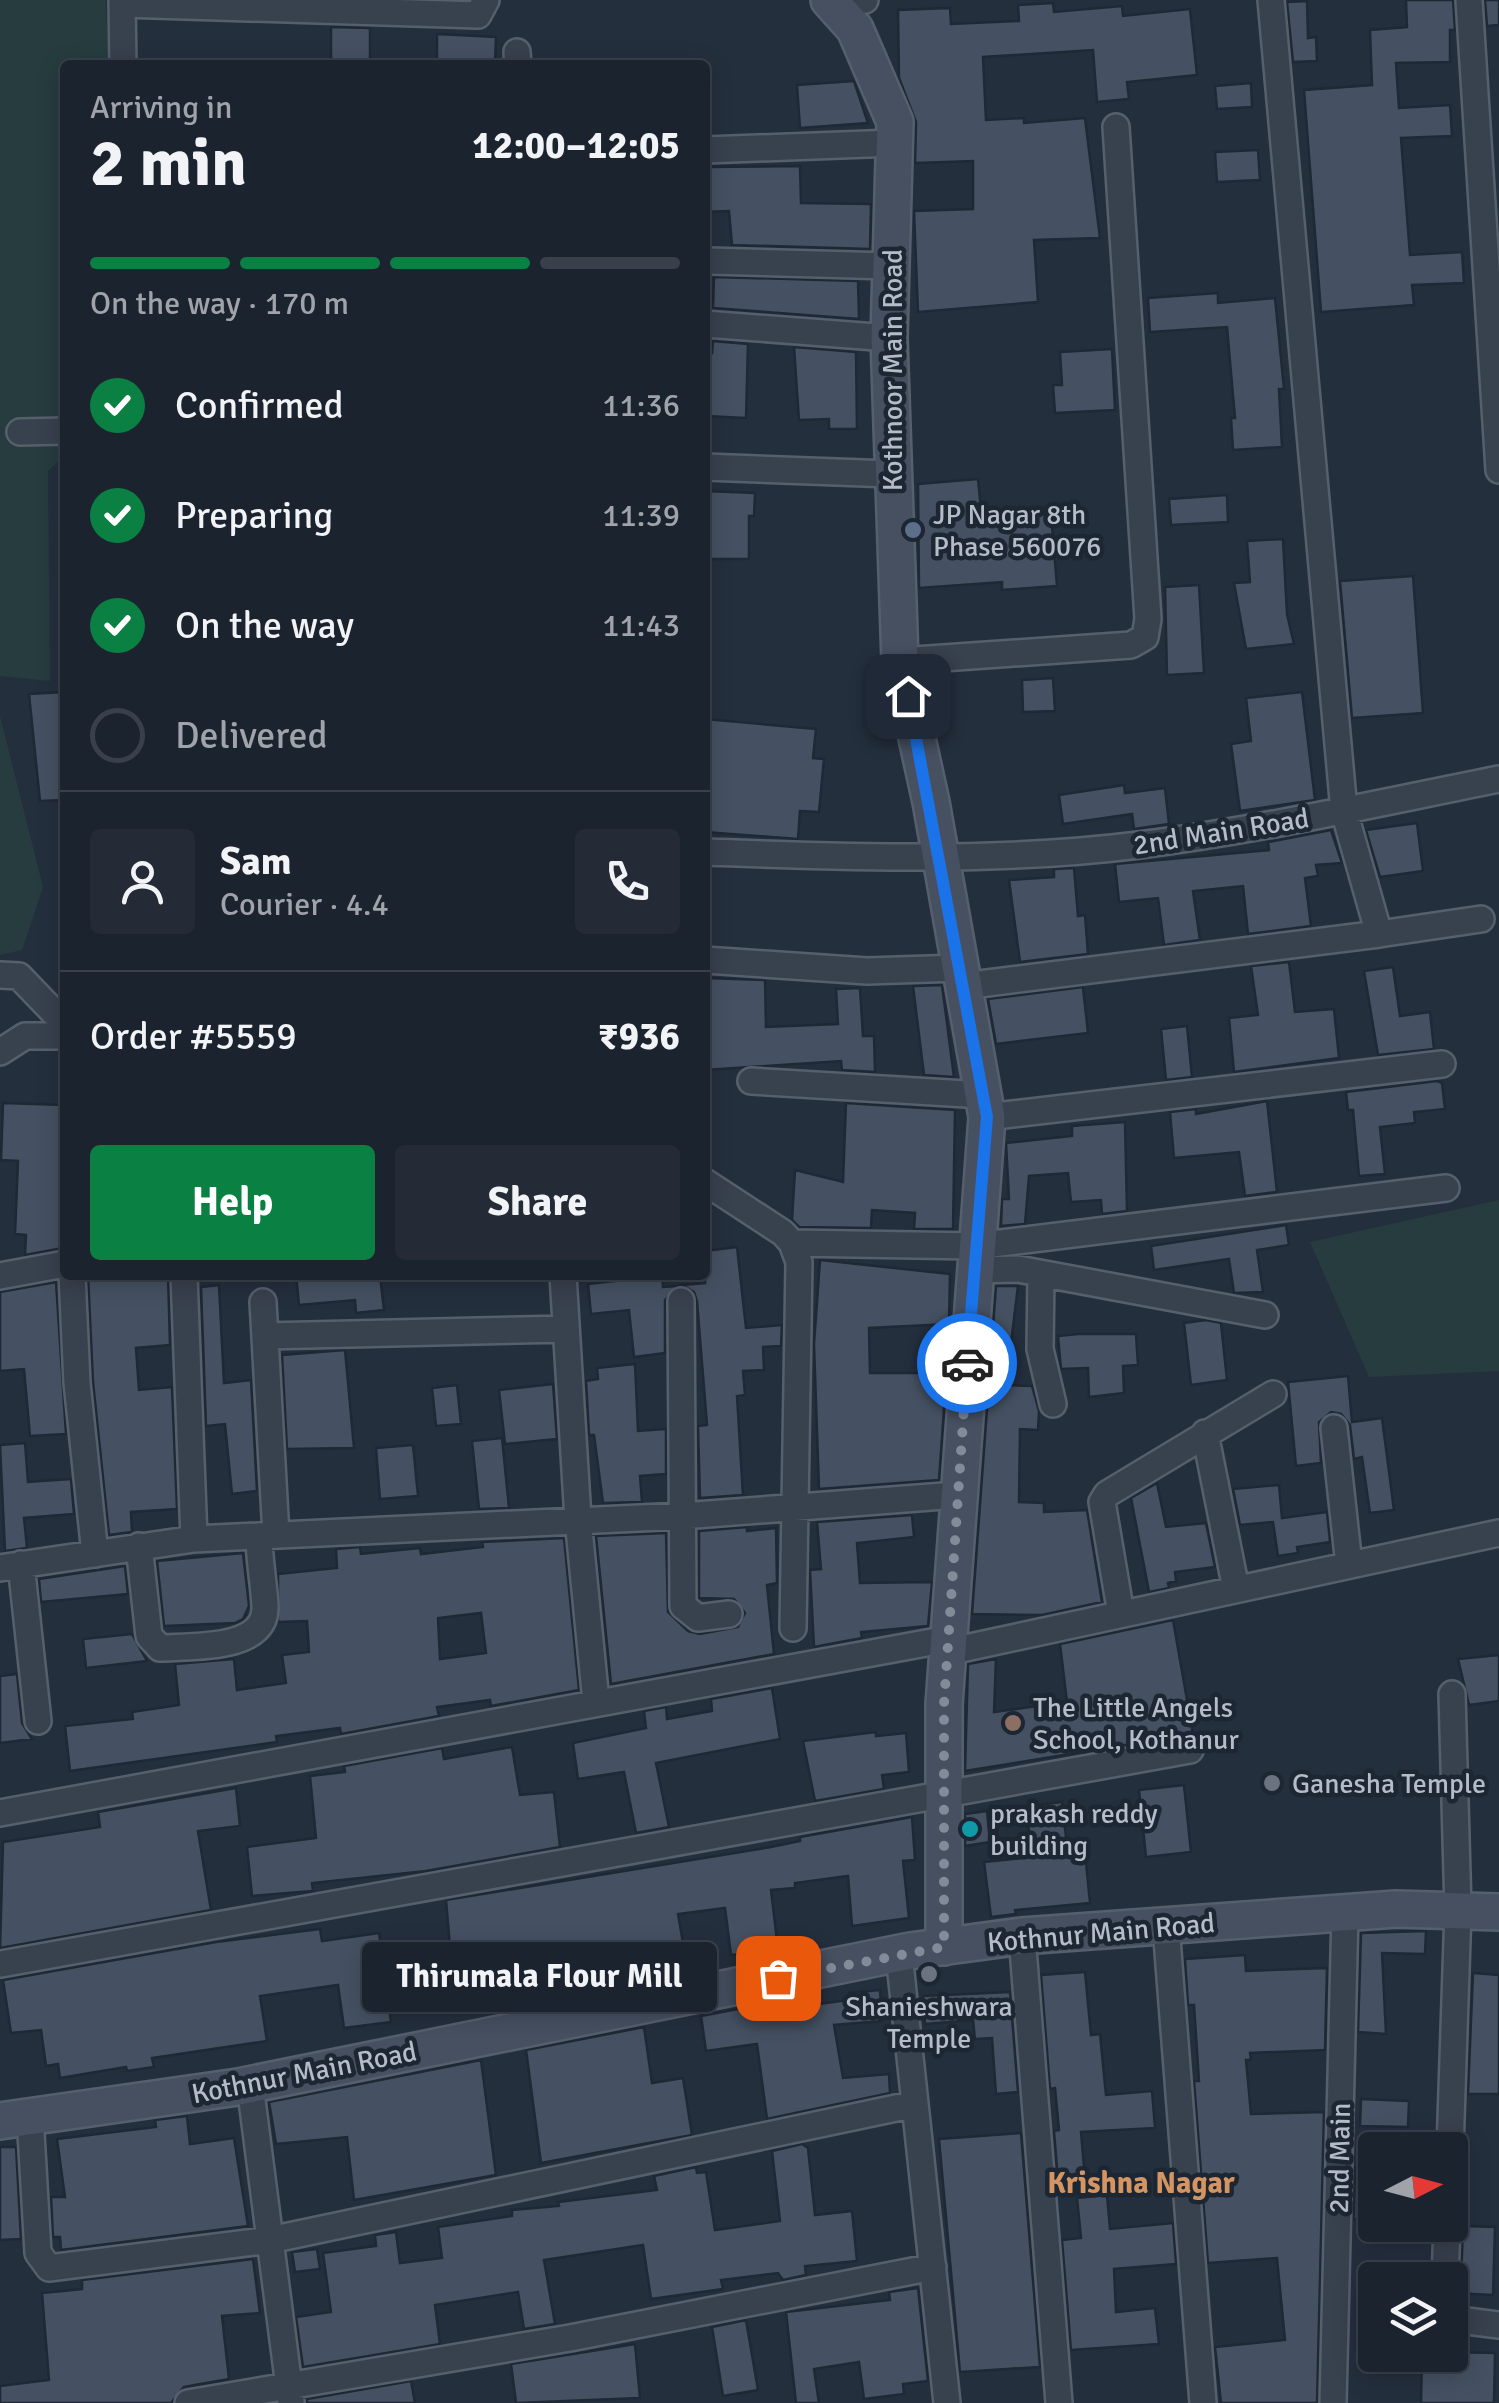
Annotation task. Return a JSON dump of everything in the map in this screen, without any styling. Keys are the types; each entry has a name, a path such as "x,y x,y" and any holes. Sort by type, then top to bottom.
{"street":[{"path":"124,60 122,2 478,15 486,0"},
{"path":"1271,0 1344,811 1379,934"},
{"path":"1469,0 1499,470"},
{"name":"Kothnoor Main Road","path":"842,1 895,122 889,338 900,661 985,1106 947,1645 942,1791 944,1947"},
{"path":"900,661 1131,645 1145,637 1148,619 1116,126"},
{"path":"710,150 894,143"},
{"path":"710,261 891,266"},
{"path":"710,324 889,338"},
{"path":"20,432 60,431"},
{"path":"710,467 891,474"},
{"name":"2nd Main Road","path":"710,852 940,860 1136,846 1344,811 1499,779"},
{"path":"710,960 962,977 1481,920"},
{"path":"10,976 60,1022"},
{"path":"0,1052 25,1036 60,1027"},
{"path":"751,1081 985,1106 1442,1064"},
{"path":"710,1186 792,1243 975,1258 1265,1315"},
{"path":"975,1258 1446,1188"},
{"path":"792,1243 798,1262 793,1628"},
{"path":"0,1276 60,1265"},
{"path":"1041,1274 1040,1349 1053,1404"},
{"path":"72,1280 77,1383 95,1554"},
{"path":"184,1280 194,1540"},
{"path":"563,1280 578,1518 596,1702"},
{"path":"681,1301 683,1606 698,1618 729,1614"},
{"path":"139,1546 153,1644 160,1648 191,1646 247,1638 260,1629 266,1611 268,1536 263,1302"},
{"path":"265,1336 566,1329"},
{"path":"1121,1614 1102,1502 1116,1484 1274,1394"},
{"path":"1334,1428 1349,1565"},
{"path":"1205,1433 1236,1589"},
{"path":"38,1721 11,1566 194,1540 578,1518 682,1516 957,1494"},
{"path":"0,1813 596,1702 1121,1614 1499,1533"},
{"path":"1451,2132 1458,1910 1452,1694"},
{"path":"1,1964 942,1791 1190,1750"},
{"name":"Kothnur Main Road","path":"15,2118 250,2085 899,1954 1022,1936 1345,1913 1499,1912"},
{"name":"2nd Main","path":"1333,2403 1345,1913"},
{"path":"1166,1926 1203,2403"},
{"path":"1022,1936 1059,2403"},
{"path":"899,1954 933,2266 939,2402"},
{"path":"250,2085 290,2396"},
{"path":"15,2118 38,2252 49,2268 270,2240 915,2104"},
{"path":"188,2403 290,2396 933,2266"},
{"path":"1468,2321 1499,2324"}],"green space":[{"path":"0,0 106,0 109,60 60,60 60,460 48,471 50,681 0,676"},
{"path":"0,716 43,887 22,950 0,955"},
{"path":"1499,1200 1499,1371 1369,1377 1310,1242"}],"building":[{"path":"1406,0 1453,0 1455,30 1450,30 1450,62 1396,63 1399,108 1450,105 1452,136 1401,138 1410,255 1462,252 1464,283 1412,285 1414,305 1321,312 1304,90 1372,85 1370,30 1407,27"},
{"path":"1485,0 1499,0 1499,25 1487,26"},
{"path":"1307,1 1308,38 1316,37 1317,61 1293,62 1287,2"},
{"path":"1053,3 1054,12 1122,6 1123,16 1190,9 1197,75 1127,82 1129,99 1097,102 1093,50 983,57 986,120 1024,118 1024,123 1085,118 1100,238 1034,240 1038,302 918,312 914,211 973,209 973,161 915,163 916,122 899,78 898,10 950,8 951,24 1019,21 1018,5"},
{"path":"331,27 370,28 370,60 331,60"},
{"path":"437,34 496,37 495,60 437,60"},
{"path":"854,81 868,123 800,128 797,85"},
{"path":"1251,83 1252,107 1217,109 1215,86"},
{"path":"1258,150 1260,180 1217,182 1215,152"},
{"path":"800,166 801,203 871,204 870,249 732,245 729,211 710,212 710,167"},
{"path":"714,277 858,281 859,319 713,308"},
{"path":"1218,293 1218,303 1275,298 1284,389 1279,389 1282,447 1233,450 1231,418 1235,418 1227,327 1150,332 1148,298"},
{"path":"713,341 748,344 746,418 710,416"},
{"path":"794,347 856,352 857,429 829,429 829,419 799,420"},
{"path":"1112,349 1115,410 1055,413 1053,385 1062,385 1060,352"},
{"path":"978,479 982,519 1051,514 1057,586 1002,590 1002,582 919,588 918,484"},
{"path":"710,491 755,493 754,516 749,516 749,559 710,559"},
{"path":"1227,495 1228,522 1171,525 1169,499"},
{"path":"1283,539 1287,614 1294,644 1246,649 1234,583 1250,582 1247,541"},
{"path":"1413,576 1423,713 1352,718 1340,581"},
{"path":"1199,585 1204,673 1167,675 1165,587"},
{"path":"1053,678 1055,711 1023,712 1022,680"},
{"path":"60,692 60,800 40,801 29,694"},
{"path":"1302,692 1315,800 1240,811 1231,744 1251,741 1246,698"},
{"path":"710,719 816,729 813,758 824,759 819,812 800,811 798,839 710,832"},
{"path":"1124,785 1125,793 1165,788 1169,824 1134,829 1132,814 1063,824 1059,795"},
{"path":"1417,823 1423,871 1380,877 1366,830"},
{"path":"1331,830 1342,863 1316,865 1318,876 1305,878 1311,926 1248,934 1243,886 1193,891 1200,940 1164,945 1158,898 1119,902 1115,864 1269,850 1268,842"},
{"path":"1074,868 1078,916 1085,915 1088,954 1020,962 1009,880 1054,877 1054,869"},
{"path":"1289,962 1295,1012 1334,1009 1339,1058 1234,1072 1229,1018 1258,1015 1251,966"},
{"path":"1393,967 1400,1016 1430,1012 1434,1049 1378,1055 1364,971"},
{"path":"710,978 765,980 766,1027 838,1024 836,989 860,988 863,1036 874,1036 875,1072 842,1070 841,1061 710,1070"},
{"path":"942,985 954,1077 924,1075 913,986"},
{"path":"1083,987 1088,1033 996,1044 988,999"},
{"path":"1187,1026 1192,1077 1166,1080 1161,1029"},
{"path":"1442,1083 1445,1109 1414,1112 1415,1123 1380,1127 1385,1174 1359,1176 1353,1110 1348,1110 1346,1092"},
{"path":"1267,1101 1277,1192 1245,1196 1239,1152 1174,1158 1170,1112 1196,1109 1196,1114"},
{"path":"3,1103 60,1105 60,1249 25,1255 26,1235 15,1234 18,1161 1,1160"},
{"path":"846,1103 955,1110 953,1229 914,1229 915,1213 872,1210 871,1228 799,1227 792,1220 795,1170 843,1182"},
{"path":"1125,1122 1127,1211 1102,1214 1101,1200 1071,1202 1068,1173 1029,1176 1025,1224 1001,1226 1002,1199 1009,1199 1006,1143 1072,1136 1072,1126"},
{"path":"1286,1225 1289,1245 1257,1250 1263,1292 1234,1293 1229,1259 1154,1270 1151,1246"},
{"path":"737,1247 746,1328 782,1325 781,1346 763,1347 764,1370 743,1371 745,1395 737,1396 743,1495 700,1498 698,1426 707,1425 697,1301 694,1292 682,1285 710,1280 710,1250"},
{"path":"820,1260 950,1274 949,1324 869,1328 870,1373 937,1373 938,1381 946,1381 939,1480 819,1489 814,1344"},
{"path":"88,1280 168,1280 170,1345 136,1348 139,1390 172,1387 177,1509 131,1512 132,1532 109,1535 93,1382"},
{"path":"296,1280 381,1280 384,1310 356,1313 355,1300 299,1305"},
{"path":"662,1280 663,1287 678,1286 665,1300 665,1353 634,1357 629,1310 591,1314 588,1284"},
{"path":"56,1282 66,1434 30,1436 24,1369 0,1371 0,1292"},
{"path":"219,1285 224,1383 251,1380 257,1491 232,1494 225,1424 206,1426 201,1287"},
{"path":"996,1286 1018,1286 1006,1385 1032,1386 1039,1411 1038,1430 1020,1429 1019,1502 1044,1503 1044,1512 1087,1510 1102,1602 1042,1615 972,1614"},
{"path":"1184,1323 1221,1323 1227,1380 1191,1385"},
{"path":"1136,1334 1138,1365 1123,1366 1124,1393 1089,1397 1088,1368 1061,1369 1058,1336"},
{"path":"345,1350 354,1448 287,1449 282,1355"},
{"path":"635,1364 638,1431 666,1429 666,1474 640,1476 642,1502 603,1503 594,1435 589,1435 586,1381 598,1379 597,1368"},
{"path":"1348,1376 1352,1422 1382,1418 1394,1510 1370,1513 1362,1457 1354,1459 1350,1425 1341,1414 1331,1412 1319,1422 1321,1463 1296,1466 1288,1382"},
{"path":"553,1384 557,1439 505,1444 499,1390"},
{"path":"457,1385 461,1424 436,1426 432,1388"},
{"path":"502,1438 509,1508 479,1509 472,1441"},
{"path":"25,1443 28,1482 71,1479 74,1514 24,1518 27,1548 5,1551 0,1445"},
{"path":"413,1445 418,1496 380,1499 376,1448"},
{"path":"1157,1483 1166,1527 1206,1523 1215,1567 1175,1572 1176,1581 1168,1583 1169,1588 1149,1592 1131,1498"},
{"path":"1279,1485 1282,1518 1327,1512 1330,1542 1297,1547 1298,1553 1278,1556 1273,1522 1240,1525 1233,1489"},
{"path":"912,1515 914,1537 857,1543 860,1583 932,1582 928,1626 861,1632 862,1638 814,1647 810,1570 821,1569 817,1522"},
{"path":"747,1527 747,1531 776,1528 777,1583 767,1585 774,1654 611,1684 596,1536 666,1533 668,1612 688,1631 700,1634 738,1627 745,1613 734,1599 699,1598 699,1531"},
{"path":"564,1538 579,1690 491,1706 490,1700 437,1707 439,1716 341,1734 340,1728 276,1736 277,1742 70,1771 65,1726 133,1719 132,1712 179,1705 175,1664 234,1659 237,1690 286,1683 282,1655 309,1652 307,1621 278,1622 278,1574 337,1568 336,1549 360,1547 361,1554 420,1548 421,1554 483,1547 482,1542","holes":["481,1613 486,1653 440,1659 438,1618"]},
{"path":"243,1553 249,1606 243,1619 235,1623 164,1626 157,1561"},
{"path":"125,1566 128,1594 41,1602 39,1579"},
{"path":"1173,1620 1193,1734 965,1771 968,1664 996,1659 994,1712 1067,1702 1060,1644"},
{"path":"132,1634 147,1661 86,1668 83,1639"},
{"path":"1499,1655 1499,1701 1469,1705 1458,1659"},
{"path":"17,1674 22,1723 32,1739 0,1743 0,1676"},
{"path":"772,1688 780,1739 656,1763 669,1827 636,1833 624,1772 578,1779 573,1743 646,1728 644,1711 666,1707 667,1719 712,1711 711,1699"},
{"path":"876,1732 876,1736 906,1733 909,1772 882,1775 884,1789 815,1801 803,1741"},
{"path":"512,1747 520,1795 554,1792 560,1847 426,1871 312,1883 313,1891 252,1896 247,1847 316,1838 310,1776 345,1772 344,1766 442,1748 444,1759"},
{"path":"1184,1785 1191,1852 1146,1857 1139,1790"},
{"path":"236,1788 240,1826 198,1831 211,1910 0,1948 3,1842 100,1827 98,1812"},
{"path":"1062,1802 1068,1854 1085,1852 1090,1903 1015,1910 1016,1914 991,1917 984,1862 1032,1857 1026,1806"},
{"name":"prakash reddy building","path":"987,1811 990,1842 965,1846 965,1814"},
{"path":"912,1817 915,1860 903,1861 909,1918 852,1926 848,1876 795,1883 795,1888 771,1890 778,1949 731,1955 725,1908 678,1914 686,1960 504,1993 505,1998 437,2013 426,1963 451,1958 446,1900 771,1847 800,1841 800,1837"},
{"path":"320,1929 322,1941 379,1933 391,2022 344,2028 338,1985 260,1996 267,2041 152,2058 154,2067 127,2071 126,2067 60,2078 58,2064 46,2066 41,2030 11,2033 3,1980 216,1942"},
{"path":"1426,1931 1425,1954 1382,1953 1386,2034 1358,2032 1361,1933"},
{"path":"1245,1955 1246,1971 1327,1968 1325,2050 1250,2053 1251,2060 1246,2060 1251,2114 1324,2112 1317,2403 1221,2403 1215,2347 1285,2340 1277,2258 1208,2263 1194,2081 1199,2081 1194,2005 1188,2005 1185,1959"},
{"path":"1085,1972 1091,2035 1100,2034 1106,2095 1152,2091 1155,2128 1081,2132 1085,2179 1058,2181 1054,2131 1059,2130 1055,2088 1050,2089 1041,1975"},
{"path":"1473,1973 1499,1975 1499,2094 1468,2094"},
{"path":"880,1990 882,2021 834,2025 843,2078 889,2074 890,2093 767,2119 757,2044 706,2051 701,2016 780,2001 781,2009 849,2000 849,1993"},
{"path":"1010,1992 1018,2092 996,2094 992,2038 975,2039 973,2020 925,2024 923,1996"},
{"path":"644,2027 652,2083 683,2078 692,2135 541,2163 526,2050"},
{"path":"481,2060 496,2175 354,2200 347,2137 276,2144 269,2102"},
{"path":"1361,2099 1409,2101 1408,2127 1360,2126"},
{"path":"187,2116 190,2144 234,2138 248,2226 61,2250 60,2237 53,2237 51,2197 65,2197 57,2139 156,2127 155,2120"},
{"path":"1021,2133 1040,2367 960,2372 939,2139"},
{"path":"802,2144 808,2148 815,2215 852,2211 857,2261 805,2266 806,2275 783,2280 778,2273 721,2280 723,2289 651,2299 643,2245 544,2260 555,2324 524,2329 518,2292 435,2305 440,2344 303,2367 296,2317 331,2312 323,2253 376,2246 375,2235 396,2232 400,2263 442,2258 438,2227 512,2216 512,2210 559,2206 558,2202 657,2190 654,2176 696,2167 697,2173 706,2172 715,2230 780,2221 772,2151"},
{"path":"0,2147 16,2147 21,2239 0,2240"},
{"path":"1355,2168 1358,2219 1354,2219"},
{"path":"1107,2195 1110,2229 1173,2223 1176,2264 1114,2269 1116,2312 1155,2308 1159,2344 1071,2350 1062,2240 1081,2238 1077,2198"},
{"path":"1468,2226 1495,2227 1493,2295 1468,2294 1468,2262 1462,2262"},
{"path":"317,2249 320,2269 295,2272 292,2252"},
{"path":"253,2259 260,2313 222,2316 229,2379 184,2387 171,2403 0,2403 0,2386 49,2380 42,2293 82,2289 82,2280"},
{"path":"918,2288 928,2381 903,2384 904,2394 864,2399 859,2362 814,2369 819,2403 796,2403 786,2312 890,2300 889,2292"},
{"path":"746,2320 758,2390 723,2396 712,2327"},
{"path":"635,2344 640,2398 516,2403 511,2364"},
{"path":"1468,2352 1495,2353 1494,2403 1421,2403 1422,2372 1468,2372"},
{"path":"411,2381 415,2403 307,2403 307,2399"}],"way so far":[{"path":"778,1978 944,1947 944,1704 967,1363"}],"place":[{"name":"JP Nagar 8th Phase 560076","path":"913,530"},
{"name":"The Little Angels School, Kothanur","path":"1013,1723"},
{"name":"Ganesha Temple","path":"1272,1783"},
{"name":"prakash reddy building","path":"970,1829"},
{"name":"Shanieshwara Temple","path":"929,1974"},
{"name":"Thirumala Flour Mill","path":"778,1978"}],"district":[{"name":"Krishna Nagar","path":"1141,2183"}],"route":[{"path":"908,696 931,802 987,1117 967,1363"}]}
